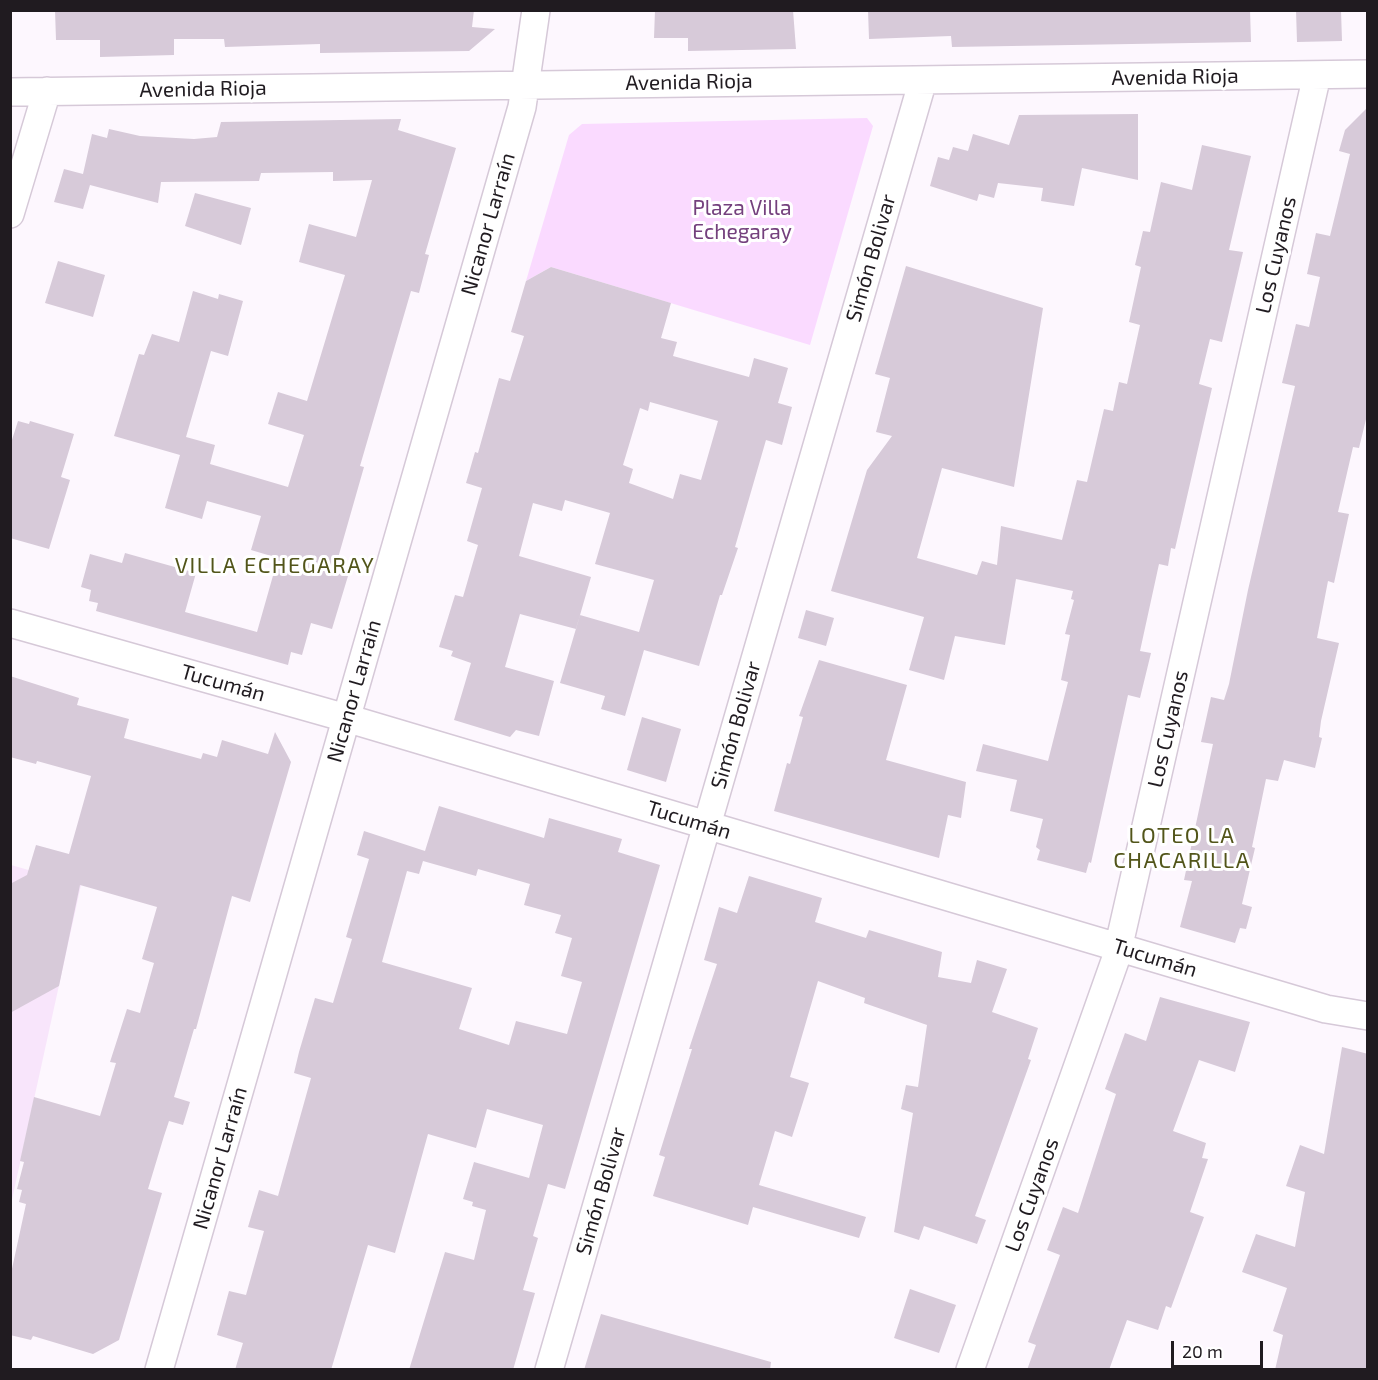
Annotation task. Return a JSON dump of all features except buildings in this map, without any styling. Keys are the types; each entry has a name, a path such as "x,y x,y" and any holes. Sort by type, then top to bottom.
{"street":[{"name":"Nicanor Larraín","path":"159,1370 522,107 536,10"},
{"name":"Avenida Rioja","path":"10,92 1368,74"},
{"name":"Los Cuyanos","path":"970,1370 1119,948 1317,75"},
{"name":"Simón Bolivar","path":"549,1370 923,80"},
{"path":"10,214 47,91"},
{"name":"Tucumán","path":"10,623 346,718 1326,1009 1368,1016"}],"shaded area":[{"path":"11,865 81,885 11,1204"}],"green space":[{"name":"Plaza Villa Echegaray","path":"867,118 873,126 810,345 551,267 526,281 569,135 582,124"}],"district":[{"name":"VILLA ECHEGARAY","path":"275,566"},
{"name":"LOTEO LA CHACARILLA","path":"1182,848"}]}
